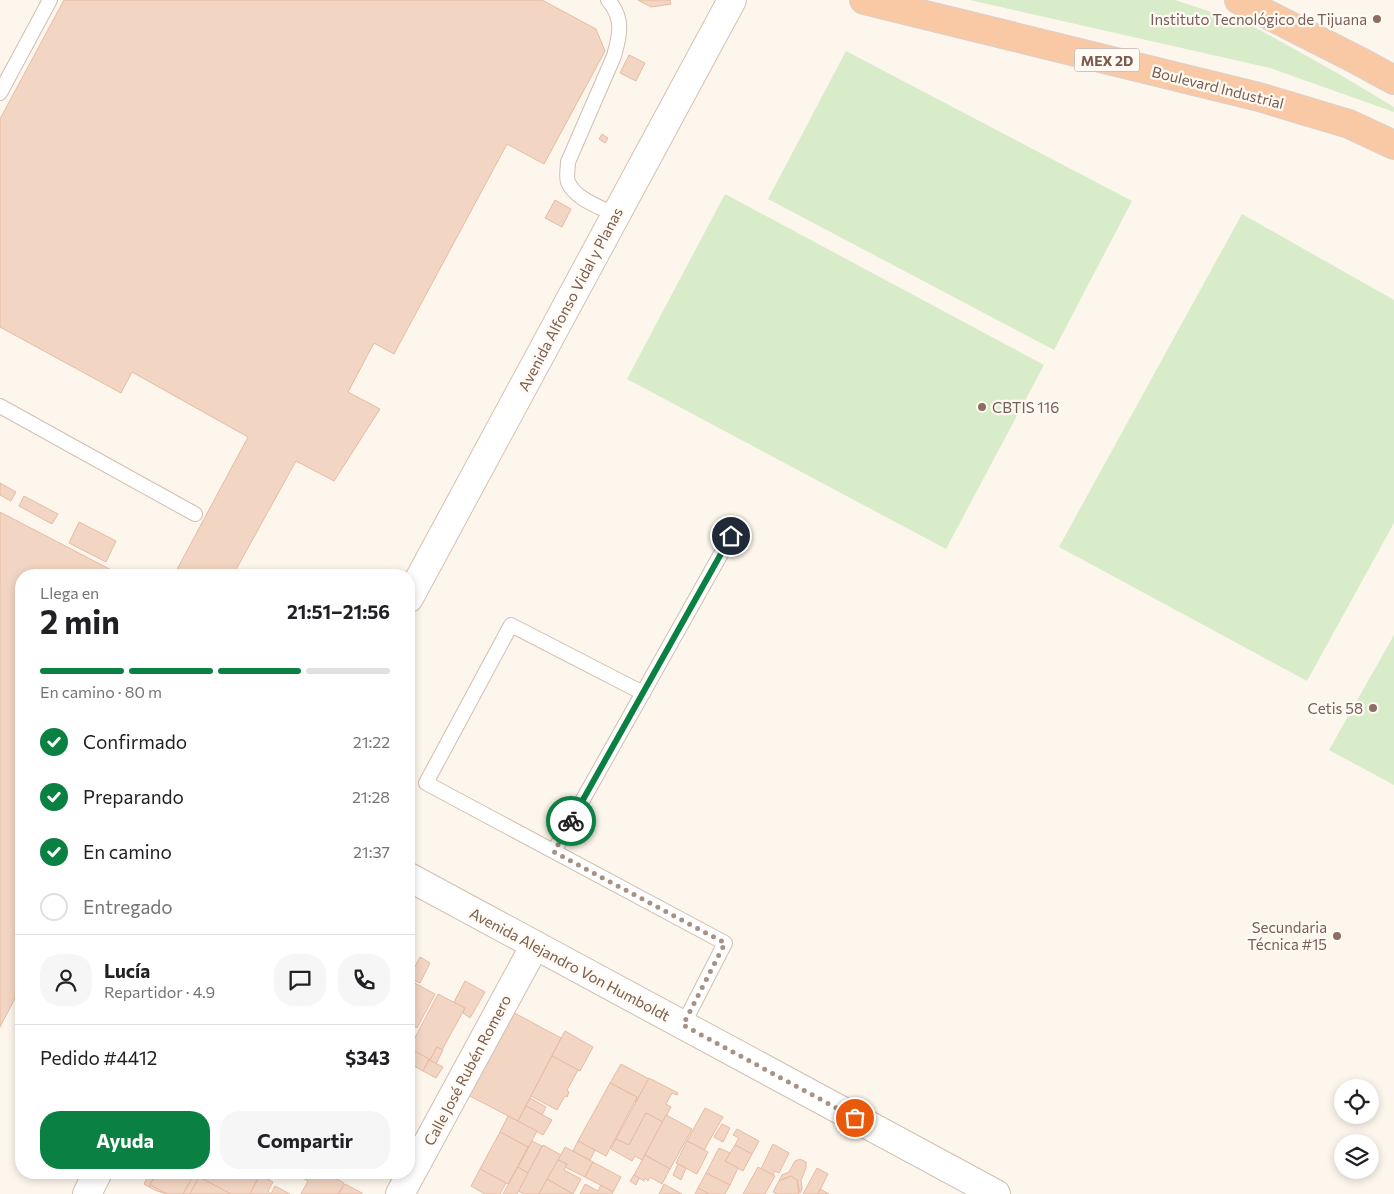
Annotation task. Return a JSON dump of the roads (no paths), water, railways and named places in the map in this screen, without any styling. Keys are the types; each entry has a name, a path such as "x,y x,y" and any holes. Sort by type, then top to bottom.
{"highway":[{"name":"Boulevard Industrial","path":"864,0 1259,96 1349,124 1394,144"},
{"path":"1243,1 1394,80"}],"street":[{"name":"Avenida Alfonso Vidal y Planas","path":"415,587 732,0"},
{"name":"Avenida Alejandro Von Humboldt","path":"415,880 996,1194"},
{"name":"Calle José Rubén Romero","path":"415,1166 535,945"},
{"path":"87,1194 94,1179"},
{"name":"Calle José Rubén Romero","path":"400,1194 408,1179"}],"lane":[{"path":"0,93 50,0"},
{"path":"608,0 614,7 620,24 618,41 614,56 568,162 567,180 573,191 616,215"},
{"path":"0,406 195,514"},
{"path":"554,852 731,536"},
{"path":"643,693 511,625 426,783 725,943 683,1025"}],"place":[{"name":"Instituto Tecnológico de Tijuana","path":"1377,19"},
{"name":"CBTIS 116","path":"982,407"},
{"name":"Cetis 58","path":"1373,708"},
{"name":"Secundaria Técnica #15","path":"1337,936"}]}
